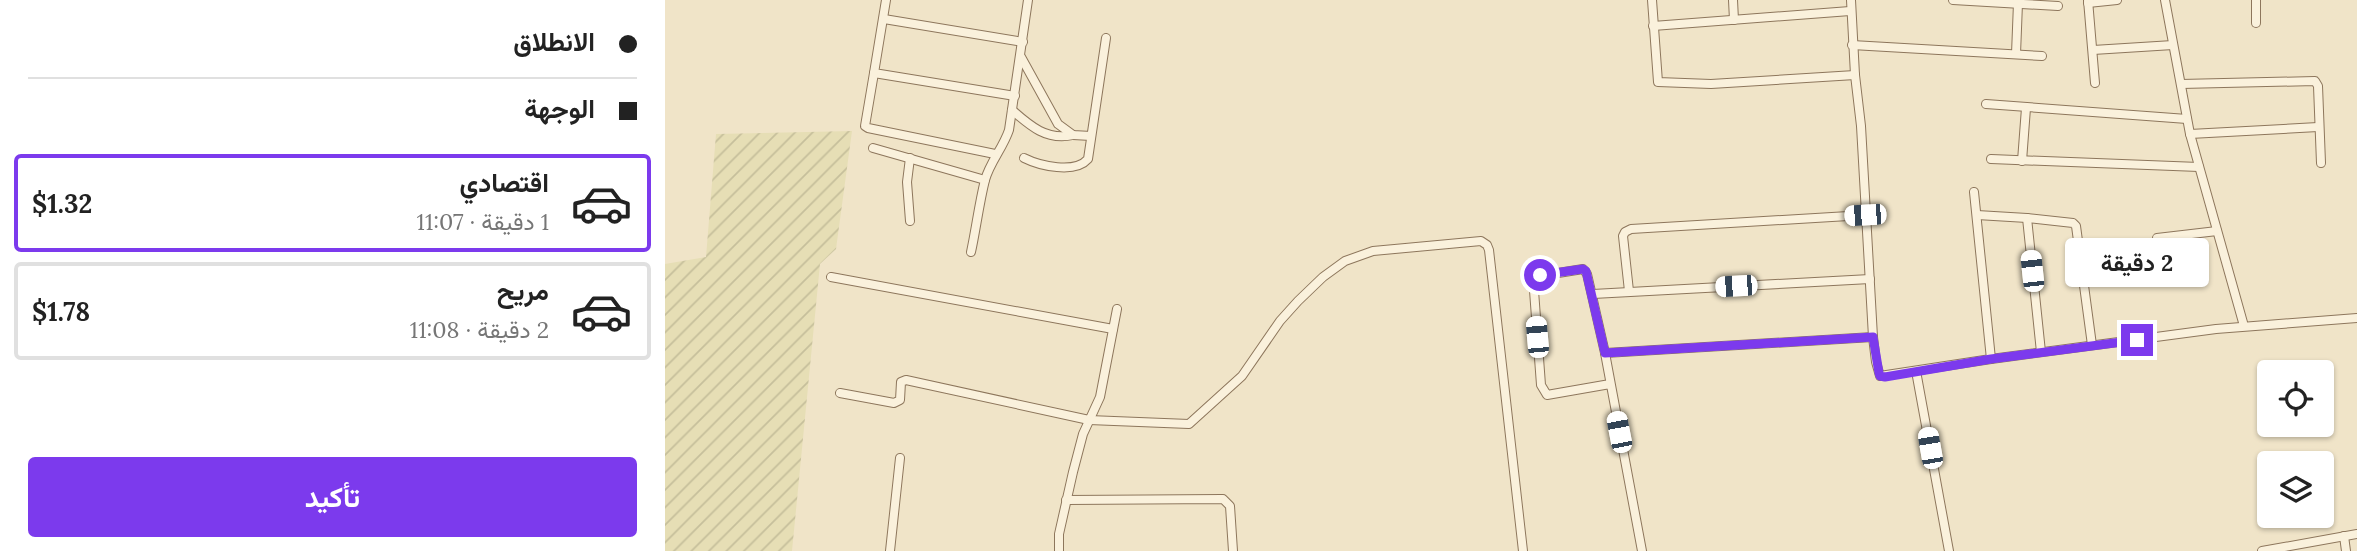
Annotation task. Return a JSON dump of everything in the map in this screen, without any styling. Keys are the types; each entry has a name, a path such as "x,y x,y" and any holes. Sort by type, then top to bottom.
{"street":[{"path":"887,0 865,126 995,154"},
{"path":"971,252 985,180 995,154 1004,144 1012,110 1028,0"},
{"path":"1652,0 1658,82 1711,84 1855,75"},
{"path":"1733,0 1734,20"},
{"path":"1851,0 1873,337 1880,376 2243,326 2357,318"},
{"path":"1953,0 2058,6"},
{"path":"2095,83 2088,1 2117,0"},
{"path":"2165,0 2190,134 2243,326"},
{"path":"2256,0 2256,23"},
{"path":"2016,54 2018,3"},
{"path":"1653,26 1850,11"},
{"path":"884,19 1023,42"},
{"path":"1024,158 1032,162 1063,166 1083,165 1088,159 1106,38"},
{"path":"1853,45 2042,56"},
{"path":"2093,50 2173,45"},
{"path":"1021,57 1058,124 1073,135"},
{"path":"874,73 1015,96"},
{"path":"2181,84 2315,82 2318,86 2321,163"},
{"path":"1986,104 2187,119"},
{"path":"2022,161 2026,108"},
{"path":"1012,110 1031,127 1046,134 1091,136"},
{"path":"2190,134 2318,127"},
{"path":"873,148 985,180"},
{"path":"910,158 907,182 910,221"},
{"path":"1991,159 2199,167"},
{"path":"1975,192 1991,359"},
{"path":"1629,291 1623,236 1631,229 1865,215"},
{"path":"1977,215 2073,223 2092,345"},
{"path":"2027,218 2041,352"},
{"path":"2157,238 2217,231"},
{"path":"840,393 898,402 901,382 906,380 1089,420 1189,424 1242,376 1280,321 1298,302 1323,277 1345,261 1373,251 1481,241 1489,250 1523,551"},
{"path":"1610,384 1547,395 1541,385 1533,277 1583,269 1587,274 1605,353 1642,551"},
{"path":"831,277 1113,329"},
{"path":"1593,294 1870,279"},
{"path":"1059,551 1059,534 1066,500 1089,420 1100,397 1117,309"},
{"path":"1605,353 1873,337"},
{"path":"1916,371 1949,551"},
{"path":"890,551 900,458"},
{"path":"1066,500 1223,499 1230,506 1233,551"},
{"path":"2262,551 2357,534"},
{"path":"2344,536 2346,551"}],"shaded area":[{"path":"852,131 836,249 820,264 792,551 665,551 665,264 706,257 716,134"}],"route":[{"path":"1540,275 1583,269 1586,271 1605,353 1873,337 1879,373 1885,377 1991,359 2137,340"}]}
